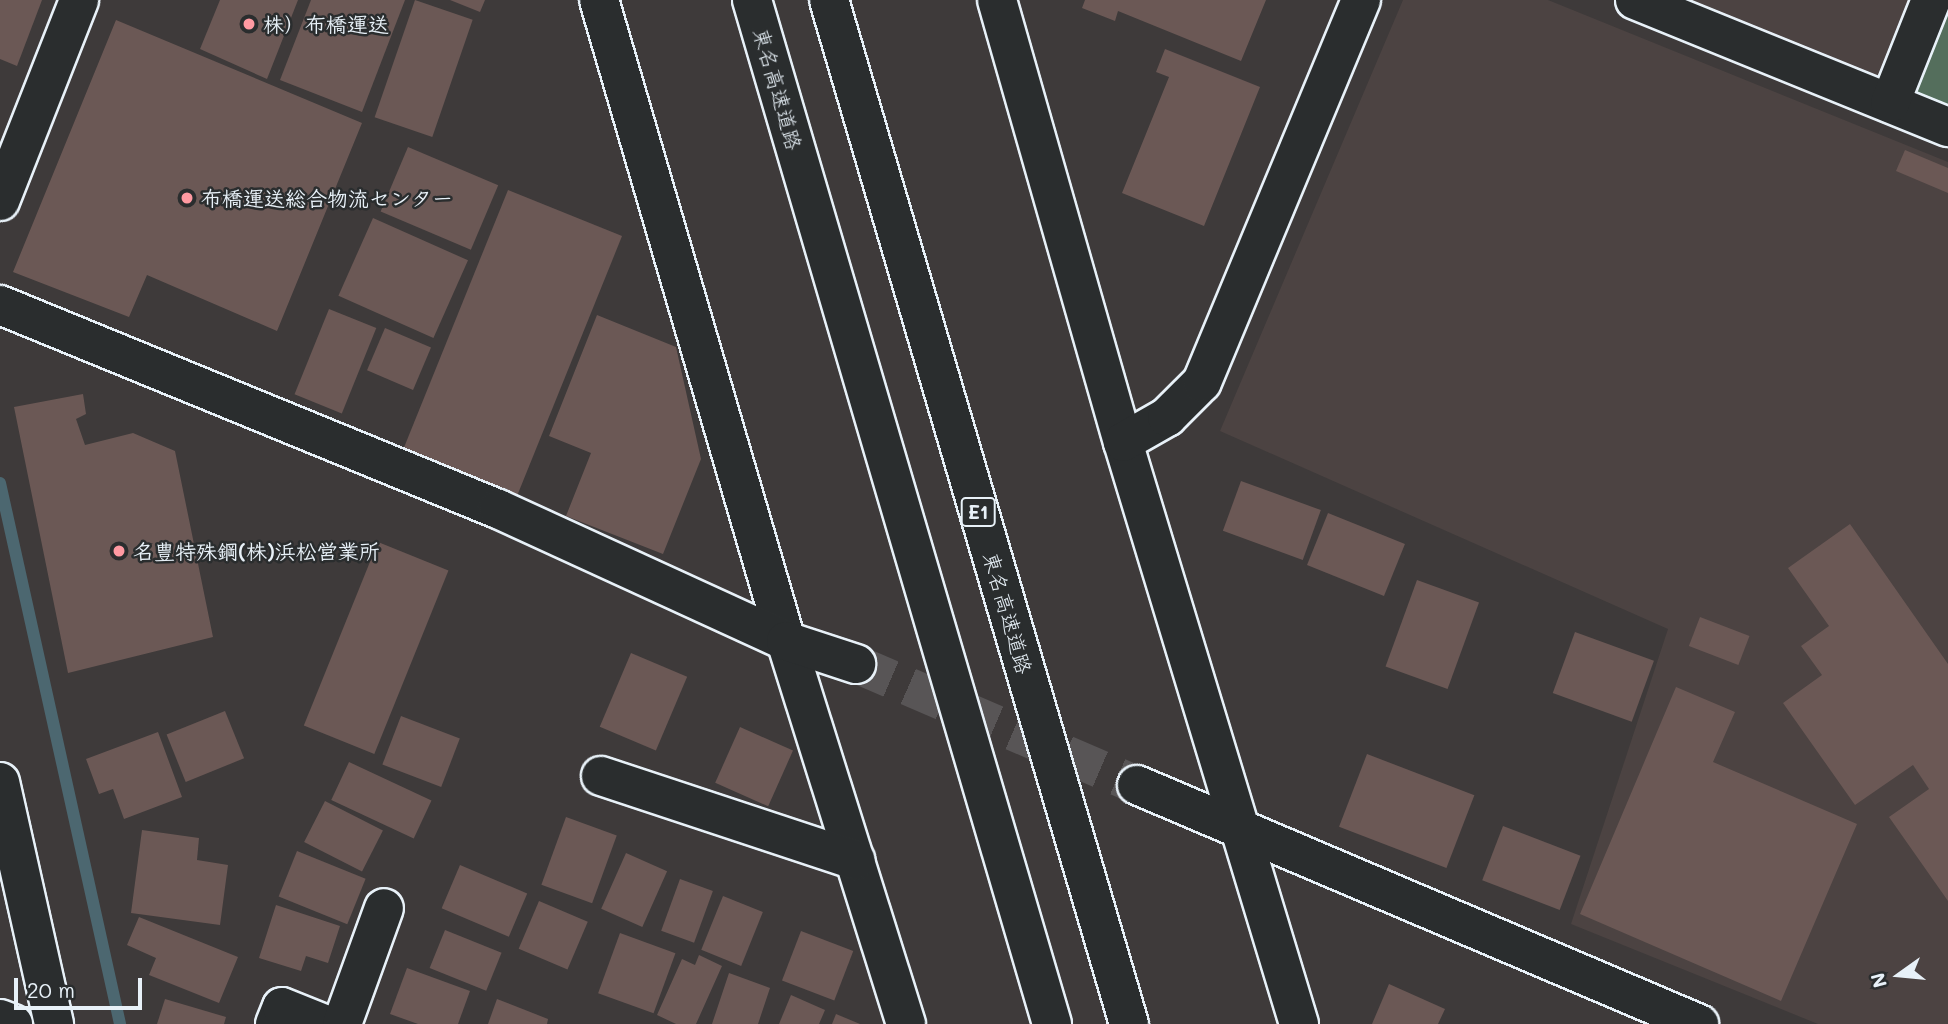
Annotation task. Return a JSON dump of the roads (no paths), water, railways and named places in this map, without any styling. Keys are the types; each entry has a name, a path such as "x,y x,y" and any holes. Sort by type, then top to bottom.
{"main road":[{"path":"0,201 79,0"},
{"path":"599,0 786,641 906,1024"},
{"name":"東名高速道路","path":"752,0 1052,1024"},
{"name":"東名高速道路","path":"829,0 1129,1024"},
{"path":"997,0 1123,442 1299,1024"},
{"path":"1123,442 1167,417 1202,382 1361,0"},
{"path":"1635,0 1948,127"},
{"path":"1890,103 1931,0"},
{"path":"0,304 498,509 786,641 856,664"},
{"path":"601,776 855,860"},
{"path":"0,782 54,1024"},
{"path":"1137,785 1699,1024"},
{"path":"342,1024 384,908"},
{"path":"275,1024 282,1007 324,1024"},
{"path":"0,1018 13,1024"}],"waterway":[{"path":"0,483 120,1024"}],"tunnel":[{"path":"856,664 1137,785"}],"place":[{"name":"株）布橋運送","path":"249,24"},
{"name":"布橋運送総合物流センター","path":"187,198"},
{"name":"名豊特殊鋼(株)浜松営業所","path":"119,551"}]}
